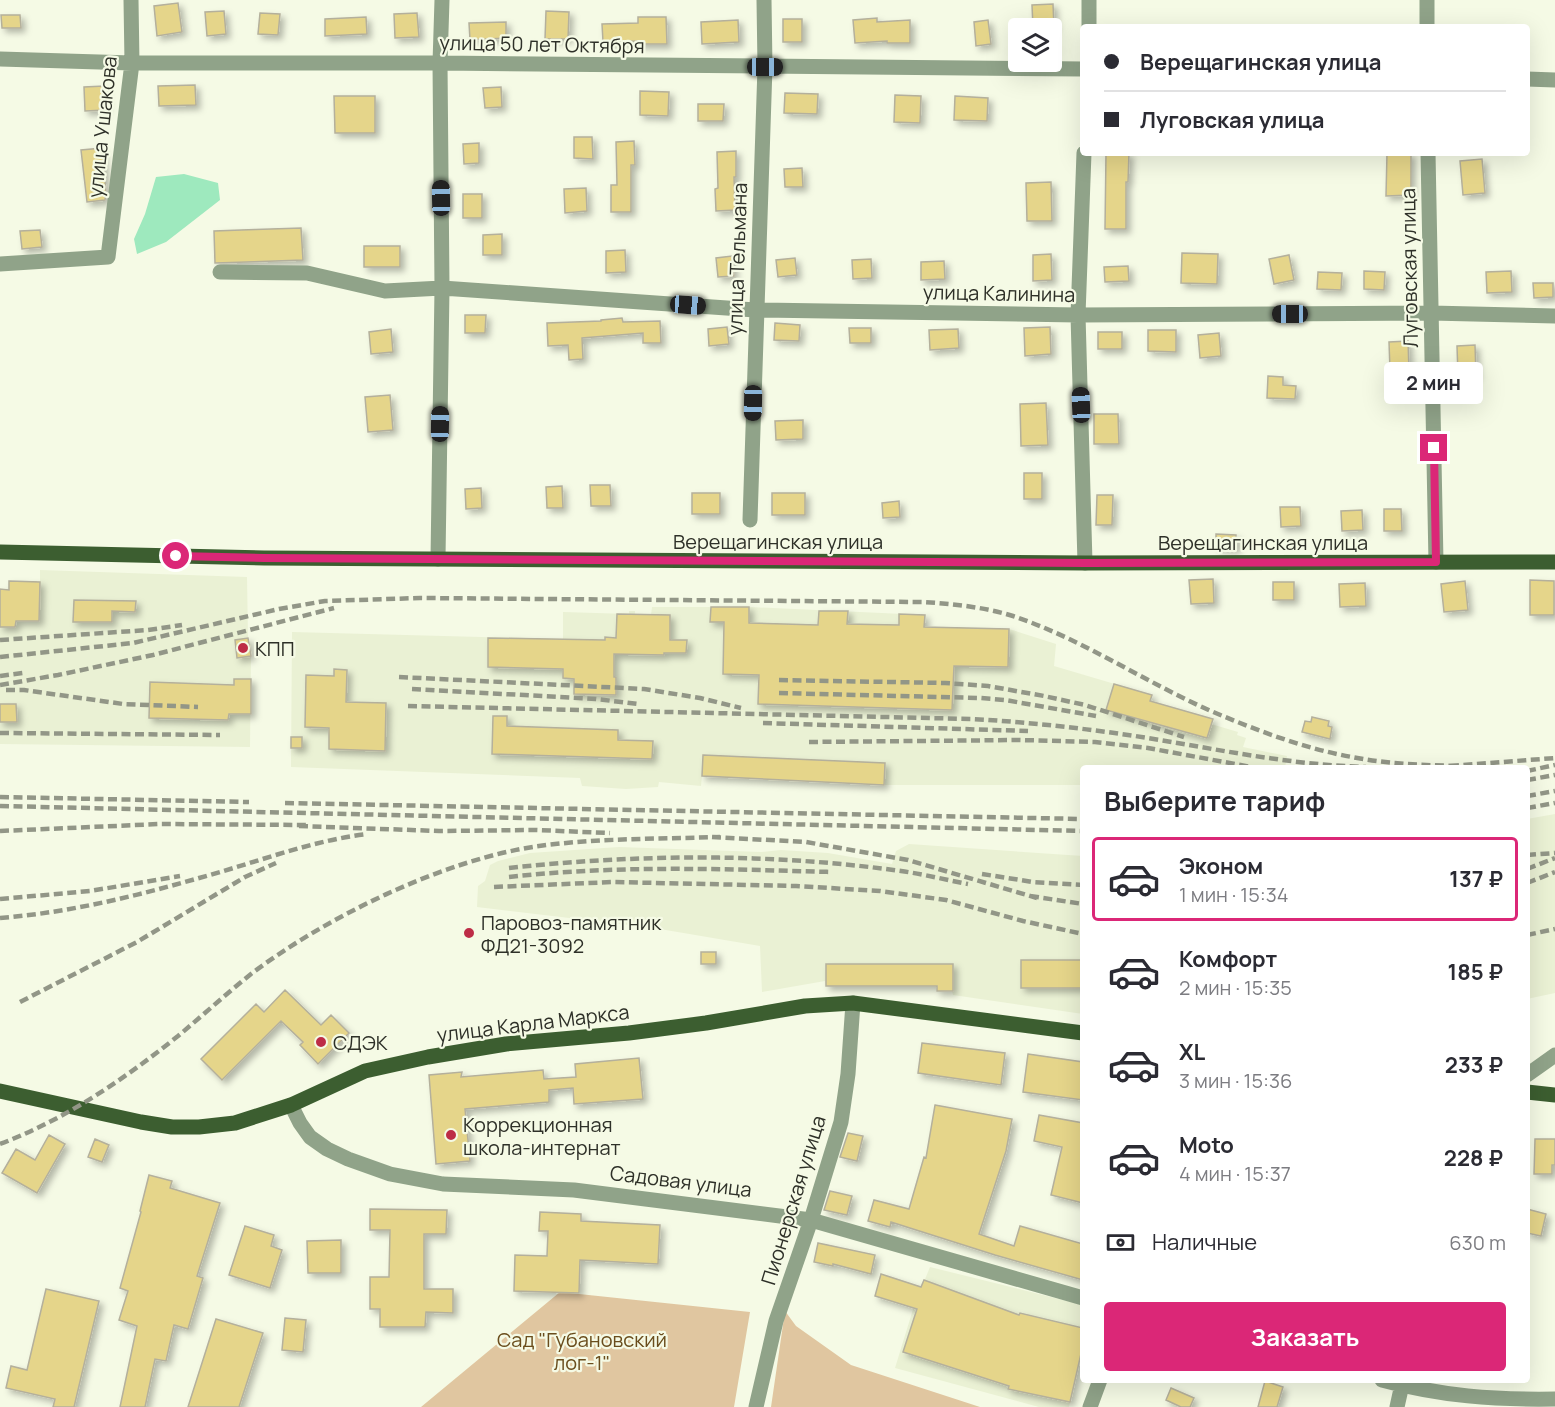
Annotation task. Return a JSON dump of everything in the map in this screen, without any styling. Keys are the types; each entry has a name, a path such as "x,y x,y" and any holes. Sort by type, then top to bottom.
{"main road":[{"name":"Верещагинская улица","path":"0,552 438,560 1086,563 1555,562"},
{"name":"улица Карла Маркса","path":"0,1091 141,1122 199,1127 236,1123 291,1105 365,1071 428,1057 506,1044 695,1024 805,1006 853,1003 1080,1033"},
{"path":"1530,1092 1555,1095"}],"street":[{"name":"улица Ушакова","path":"0,264 108,257 132,63 131,0"},
{"path":"438,560 442,288 440,63 442,0"},
{"name":"улица Тельмана","path":"750,520 755,310 765,67 764,0"},
{"path":"1089,0 1089,24"},
{"path":"1427,0 1427,24"},
{"name":"улица 50 лет Октября","path":"0,59 132,63 440,63 1080,69"},
{"path":"1530,80 1555,80"},
{"path":"1084,156 1078,315 1086,563"},
{"name":"Луговская улица","path":"1428,156 1436,562"},
{"name":"улица Калинина","path":"220,272 307,273 385,291 442,288 755,310 1078,315 1431,313 1555,316"},
{"name":"Пионерская улица","path":"756,1407 776,1322 841,1122 848,1074 853,1003"},
{"path":"1530,1073 1555,1055"},
{"name":"Садовая улица","path":"291,1105 310,1137 327,1149 371,1168 415,1180 453,1185 573,1190 811,1220 1080,1297"},
{"path":"1090,1407 1099,1383"},
{"path":"1398,1407 1402,1383 1441,1394 1555,1399"}],"shaded area":[{"path":"184,174 218,183 220,200 166,242 137,254 134,239 145,214 156,177"},
{"path":"40,570 247,577 248,638 251,656 250,747 0,744 0,589 8,589 9,581 40,582"},
{"path":"652,607 749,607 925,615 925,627 1009,629 1056,644 1054,666 1152,695 1150,701 1213,719 1211,724 1238,732 1237,735 1246,738 1243,747 1287,756 1286,765 1080,765 1080,785 884,785 702,776 701,786 659,782 658,787 626,789 582,786 580,778 291,767 292,632 563,639 563,612 629,614 629,611 635,611 635,614 651,615"},
{"path":"1555,814 1555,993 1530,998 1530,818"},
{"path":"909,844 1080,856 1080,1014 953,995 952,991 937,986 826,986 825,981 762,992 760,946 654,928 477,907 478,886 485,881 490,865 530,853 619,847 761,852 781,850 828,853 892,864 896,851"},
{"path":"930,1267 1080,1304 1080,1358 1069,1407 1039,1407 895,1368 914,1306"}],"green space":[{"name":"Сад \"Губановский лог-1\"","path":"560,1292 750,1312 734,1407 421,1407"},
{"path":"785,1311 796,1326 851,1365 980,1407 771,1407"}],"building":[{"path":"178,3 182,32 157,36 154,6"},
{"path":"1053,4 1054,18 1033,18 1032,5"},
{"path":"224,11 226,34 207,36 205,12"},
{"path":"546,11 569,12 568,39 545,39"},
{"path":"260,13 280,14 278,35 258,34"},
{"path":"417,13 419,37 395,38 394,14"},
{"path":"1,15 20,15 21,28 2,28"},
{"path":"366,17 367,34 325,36 325,19"},
{"path":"638,17 666,17 667,44 639,44 639,41 603,42 602,24 638,23"},
{"path":"877,18 877,22 910,20 910,43 887,43 887,41 855,43 853,20"},
{"path":"783,19 802,19 802,42 783,42"},
{"path":"738,20 739,42 702,44 701,22"},
{"path":"988,20 991,44 976,46 974,22"},
{"path":"506,22 506,38 470,40 469,23"},
{"path":"195,85 196,105 159,106 158,86"},
{"path":"104,86 105,110 85,111 84,87"},
{"path":"501,87 502,107 485,108 483,88"},
{"path":"640,91 669,92 668,116 640,115"},
{"path":"785,93 818,94 817,114 784,113"},
{"path":"895,95 921,96 920,123 894,122"},
{"path":"334,96 375,96 375,133 335,133"},
{"path":"955,96 988,98 987,121 954,120"},
{"path":"698,104 724,104 723,121 698,121"},
{"path":"574,137 592,137 593,159 574,158"},
{"path":"634,141 635,165 631,165 631,212 611,212 611,185 617,185 616,142"},
{"path":"479,143 479,163 464,164 463,144"},
{"path":"102,148 105,200 87,202 81,150"},
{"path":"736,151 735,210 716,211 717,152"},
{"path":"1106,156 1129,156 1128,182 1126,182 1126,229 1105,229"},
{"path":"1387,156 1411,156 1411,195 1386,196"},
{"path":"1482,159 1485,193 1463,195 1460,161"},
{"path":"802,168 803,187 785,187 784,169"},
{"path":"1051,182 1052,221 1027,221 1026,183"},
{"path":"586,188 587,211 565,213 564,189"},
{"path":"463,194 482,194 482,218 463,218"},
{"path":"301,228 303,260 215,263 214,231"},
{"path":"40,230 42,247 22,249 20,231"},
{"path":"502,234 502,255 483,255 483,235"},
{"path":"364,246 400,246 400,267 364,267"},
{"path":"625,250 626,272 606,273 606,251"},
{"path":"1182,253 1218,254 1217,284 1181,283"},
{"path":"1051,254 1052,280 1033,281 1033,255"},
{"path":"1289,255 1294,280 1274,284 1269,259"},
{"path":"732,256 734,276 718,277 716,258"},
{"path":"795,258 797,275 778,277 776,260"},
{"path":"871,259 872,278 853,279 852,260"},
{"path":"944,261 945,279 921,280 921,262"},
{"path":"1128,266 1129,281 1105,282 1104,267"},
{"path":"1364,271 1385,272 1384,290 1364,289"},
{"path":"1511,271 1512,292 1487,293 1486,272"},
{"path":"1318,272 1342,273 1341,290 1317,289"},
{"path":"1533,283 1553,283 1553,297 1534,298"},
{"path":"465,315 486,315 485,333 465,333"},
{"path":"622,318 623,322 660,321 661,343 643,343 643,333 582,338 583,359 569,360 568,345 548,346 547,323"},
{"path":"775,323 800,325 799,341 774,340"},
{"path":"727,327 729,344 709,346 708,329"},
{"path":"1050,327 1051,354 1025,356 1024,328"},
{"path":"849,328 871,328 871,343 850,343"},
{"path":"391,329 393,352 371,354 369,332"},
{"path":"958,329 959,348 930,350 929,330"},
{"path":"1148,330 1176,330 1176,352 1148,351"},
{"path":"1098,332 1122,332 1122,349 1098,349"},
{"path":"1219,333 1221,356 1200,358 1198,335"},
{"path":"1408,341 1409,370 1390,370 1389,342"},
{"path":"1475,345 1476,376 1458,376 1457,346"},
{"path":"1268,376 1283,377 1283,385 1296,386 1295,399 1267,398"},
{"path":"390,395 393,430 368,432 365,397"},
{"path":"1046,403 1048,445 1021,446 1020,404"},
{"path":"1094,414 1118,414 1119,444 1094,444"},
{"path":"803,420 803,439 776,440 775,421"},
{"path":"1024,473 1042,473 1042,499 1024,499"},
{"path":"590,485 610,485 611,506 591,506"},
{"path":"562,486 563,508 547,508 546,487"},
{"path":"481,488 482,508 466,509 465,489"},
{"path":"692,493 720,493 720,514 692,514"},
{"path":"772,493 805,493 805,515 772,515"},
{"path":"1097,495 1113,495 1112,525 1096,525"},
{"path":"899,501 900,517 883,518 882,503"},
{"path":"1280,507 1300,507 1301,526 1281,527"},
{"path":"1384,509 1401,509 1402,531 1384,531"},
{"path":"1362,510 1363,530 1342,531 1341,511"},
{"path":"1216,534 1236,535 1236,549 1216,548"},
{"path":"1213,579 1214,603 1191,604 1189,580"},
{"path":"1530,580 1554,581 1554,615 1530,615"},
{"path":"9,581 40,582 39,621 16,621 15,627 0,627 0,589 9,590"},
{"path":"1465,581 1468,610 1444,612 1441,584"},
{"path":"1273,582 1294,582 1294,600 1273,600"},
{"path":"1365,583 1366,606 1340,607 1339,584"},
{"path":"74,600 136,601 135,612 112,611 112,622 73,622"},
{"path":"711,607 749,607 749,623 818,625 819,611 848,611 847,624 899,625 899,614 925,615 924,627 1009,629 1008,667 954,666 952,710 758,704 759,675 723,674 724,622 710,622"},
{"path":"617,614 670,615 670,640 687,640 686,653 614,654 616,695 574,694 574,679 563,678 563,669 488,667 488,638 605,640 605,637 616,638"},
{"name":"КПП","path":"248,638 251,656 237,658 235,640"},
{"path":"334,669 347,670 346,702 386,703 385,751 329,749 329,728 305,727 306,675 334,676"},
{"path":"234,679 251,679 251,714 229,714 228,720 149,718 150,682 234,685"},
{"path":"1114,684 1152,695 1150,701 1213,719 1207,738 1106,710"},
{"path":"0,704 16,704 17,722 0,722"},
{"path":"493,716 507,716 507,726 618,730 618,740 653,741 652,759 492,754"},
{"path":"1312,717 1329,721 1328,726 1332,727 1330,739 1302,732 1305,721 1311,722"},
{"path":"291,737 302,737 302,748 291,748"},
{"path":"703,755 885,763 884,785 702,776"},
{"path":"701,952 716,952 716,964 701,964"},
{"path":"1021,960 1080,960 1080,988 1021,988"},
{"path":"826,964 953,964 953,991 937,991 937,986 826,986"},
{"path":"285,990 321,1025 331,1015 349,1033 318,1064 300,1045 303,1042 281,1021 222,1080 201,1059 256,1004 264,1012"},
{"path":"922,1043 1005,1053 1001,1085 918,1073"},
{"path":"1028,1054 1080,1062 1080,1100 1023,1092"},
{"name":"Коррекционная школа-интернат","path":"639,1058 643,1099 574,1104 573,1088 549,1090 549,1102 465,1109 470,1161 436,1164 429,1075 462,1072 461,1077 543,1070 544,1079 576,1077 575,1064"},
{"path":"935,1105 1012,1119 1006,1151 979,1234 1014,1246 1020,1226 1080,1243 1080,1279 891,1222 890,1227 868,1221 874,1200 909,1209 924,1157 926,1158"},
{"path":"1039,1115 1080,1122 1080,1202 1051,1195 1062,1147 1034,1141"},
{"path":"848,1133 863,1136 857,1161 840,1157"},
{"path":"49,1135 65,1144 37,1193 2,1173 16,1149 35,1160"},
{"path":"95,1139 109,1145 102,1162 88,1157"},
{"path":"1535,1139 1555,1139 1555,1165 1552,1165 1552,1174 1534,1174"},
{"path":"149,1175 172,1181 170,1188 220,1203 197,1276 203,1278 188,1329 174,1325 166,1361 155,1359 145,1407 120,1407 137,1326 119,1320 128,1291 120,1288"},
{"path":"830,1191 852,1196 847,1215 824,1210"},
{"path":"370,1209 447,1210 446,1234 424,1234 424,1289 453,1289 453,1313 426,1312 425,1327 380,1327 380,1309 370,1309 370,1277 389,1277 390,1230 370,1230"},
{"path":"1530,1210 1546,1214 1541,1236 1530,1234"},
{"path":"540,1212 581,1214 581,1221 660,1225 658,1264 580,1260 579,1293 514,1291 515,1255 547,1256 548,1231 539,1231"},
{"path":"245,1226 274,1235 271,1246 282,1250 270,1288 229,1275"},
{"path":"341,1240 341,1273 308,1273 307,1241"},
{"path":"818,1243 875,1255 871,1274 833,1264 833,1266 814,1262"},
{"path":"881,1274 921,1287 924,1280 1019,1315 1020,1313 1080,1327 1080,1358 1070,1402 1008,1389 1009,1386 903,1352 917,1309 875,1296"},
{"path":"46,1289 99,1301 74,1407 53,1407 55,1399 6,1388 11,1366 27,1370"},
{"path":"285,1318 306,1320 303,1352 282,1350"},
{"path":"216,1319 263,1333 239,1407 188,1407"},
{"path":"1264,1383 1283,1387 1277,1407 1258,1407"},
{"path":"1171,1388 1194,1398 1190,1407 1181,1407 1166,1400"}],"railway":[{"path":"0,657 133,643 279,609 325,601 420,598 923,602 991,610 1040,626 1218,714 1301,745 1335,754 1418,765"},
{"path":"0,685 153,655 334,608"},
{"path":"0,640 148,630 182,625"},
{"path":"0,676 23,673"},
{"path":"399,677 644,689 700,698 741,708"},
{"path":"779,680 988,686 1085,705 1184,737"},
{"path":"412,689 596,699 638,704"},
{"path":"6,690 24,690 123,704 198,707"},
{"path":"779,693 980,698 1005,700 1096,716"},
{"path":"408,706 993,720 1115,733 1327,765"},
{"path":"763,723 1028,731"},
{"path":"0,733 220,735"},
{"path":"809,742 1020,740 1095,742 1148,748 1241,765"},
{"path":"1463,765 1555,758"},
{"path":"1530,770 1555,765"},
{"path":"1530,779 1555,775"},
{"path":"1530,795 1555,791"},
{"path":"0,797 249,802"},
{"path":"285,803 1080,819"},
{"path":"1530,807 1555,803"},
{"path":"0,806 1080,831"},
{"path":"0,831 160,824 307,825"},
{"path":"299,826 439,831 536,830 610,833"},
{"path":"0,918 112,901 311,845 367,834"},
{"path":"712,837 806,842 908,860 1037,898"},
{"path":"0,1144 48,1123 115,1083 178,1036 251,974 314,932 350,912 426,877 465,863 539,846 607,840 720,837"},
{"path":"1530,855 1555,853"},
{"path":"509,868 607,860 754,858 852,865 909,872 968,884"},
{"path":"1530,868 1555,858"},
{"path":"20,1002 137,942 245,877 276,863"},
{"path":"509,877 630,869 832,872"},
{"path":"1530,882 1555,872"},
{"path":"982,874 1033,882 1080,885"},
{"path":"0,899 90,891 180,876"},
{"path":"494,887 613,882 796,886 880,891 946,900 1080,933"},
{"path":"1030,896 1080,904"},
{"path":"1530,934 1555,929"}],"place":[{"name":"КПП","path":"243,648"},
{"name":"Паровоз-памятник ФД21-3092","path":"469,933"},
{"name":"СДЭК","path":"321,1042"},
{"name":"Коррекционная школа-интернат","path":"451,1135"}],"route":[{"path":"176,556 1086,563 1436,562 1434,448"}]}
